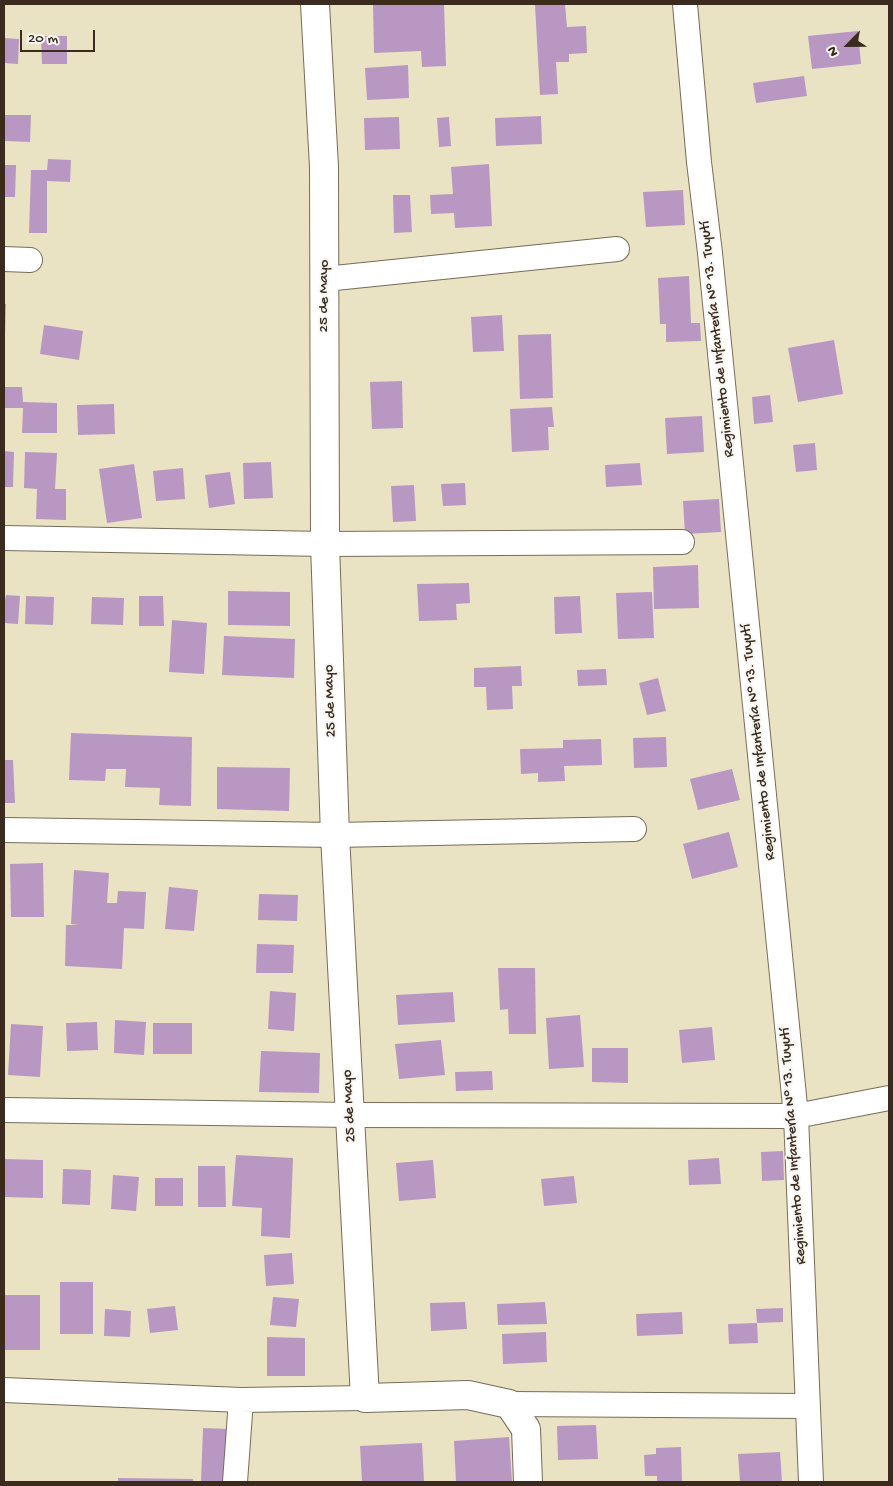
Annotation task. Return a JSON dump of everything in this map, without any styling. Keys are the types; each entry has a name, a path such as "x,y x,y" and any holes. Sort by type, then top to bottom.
{"street":[{"name":"25 de Mayo","path":"315,4 324,167 325,544 335,835 365,1398"},
{"name":"Regimiento de Infantería N° 13. Tuyutí","path":"685,4 699,162 710,253 796,1116 811,1482"},
{"path":"325,279 617,249"},
{"path":"4,260 30,260"},
{"path":"4,538 325,544 682,542"},
{"path":"4,830 335,835 634,829"},
{"path":"4,1110 350,1115 796,1116 889,1098"},
{"path":"4,1390 242,1400 468,1395 509,1404 807,1406"},
{"path":"235,1482 242,1400"},
{"path":"509,1404 526,1430 528,1482"}],"building":[{"path":"373,4 444,4 446,66 422,67 421,51 374,53"},
{"path":"565,4 567,27 586,26 587,53 569,54 569,62 556,62 558,94 540,95 535,5"},
{"path":"858,31 861,64 812,69 808,36"},
{"path":"41,36 67,36 67,64 42,64"},
{"path":"4,38 19,39 18,64 4,63"},
{"path":"408,65 409,98 367,100 365,68"},
{"path":"804,76 807,96 756,103 753,83"},
{"path":"4,115 31,115 30,142 4,141"},
{"path":"541,116 542,144 496,146 495,118"},
{"path":"399,117 400,149 365,150 364,118"},
{"path":"449,117 451,146 439,147 437,118"},
{"path":"48,159 71,160 70,182 47,181 47,233 29,233 31,170 47,170"},
{"path":"489,164 492,226 455,228 454,213 431,214 430,195 453,194 451,167"},
{"path":"4,165 16,165 15,197 4,197"},
{"path":"683,190 685,225 646,227 643,192"},
{"path":"393,195 410,195 412,232 394,233"},
{"path":"689,276 691,323 700,323 701,341 666,342 666,324 660,324 658,278"},
{"path":"4,304 6,304 5,336 4,336"},
{"path":"502,315 504,351 473,352 471,317"},
{"path":"44,325 83,331 79,360 40,354"},
{"path":"551,334 553,398 520,399 518,335"},
{"path":"834,340 843,394 798,402 788,348"},
{"path":"402,381 403,428 372,429 370,382"},
{"path":"4,387 22,387 23,402 57,403 57,433 22,433 23,408 4,408"},
{"path":"770,395 773,422 754,424 752,397"},
{"path":"114,404 115,434 78,435 77,405"},
{"path":"552,407 554,427 548,427 549,450 512,452 510,409"},
{"path":"702,416 704,452 667,454 665,418"},
{"path":"815,443 817,470 796,472 793,445"},
{"path":"4,451 14,452 13,487 4,487"},
{"path":"25,452 57,453 55,489 66,489 66,520 36,519 37,489 24,488"},
{"path":"271,462 273,498 244,499 243,463"},
{"path":"640,463 642,485 606,487 605,465"},
{"path":"134,464 142,518 107,523 99,469"},
{"path":"183,468 185,499 156,501 153,471"},
{"path":"230,472 235,504 209,508 205,475"},
{"path":"465,483 466,505 443,506 441,484"},
{"path":"414,485 416,521 393,522 391,486"},
{"path":"719,499 721,532 685,534 683,501"},
{"path":"698,565 699,608 654,609 653,567"},
{"path":"469,583 470,603 456,604 457,620 419,621 417,584"},
{"path":"228,591 290,592 290,626 228,625"},
{"path":"652,592 654,638 618,639 616,593"},
{"path":"6,595 20,596 18,624 4,623"},
{"path":"26,596 54,597 53,625 25,624"},
{"path":"139,596 163,596 164,626 139,626"},
{"path":"580,596 582,633 555,634 554,597"},
{"path":"92,597 124,598 123,625 91,624"},
{"path":"172,620 207,623 204,674 169,672"},
{"path":"224,636 295,639 294,678 222,675"},
{"path":"521,666 522,686 512,686 513,709 487,710 486,687 474,687 474,668"},
{"path":"606,669 607,685 578,686 577,670"},
{"path":"658,678 666,711 647,715 639,683"},
{"path":"71,733 192,737 191,806 159,805 160,788 125,787 126,769 106,769 105,781 69,780"},
{"path":"666,737 667,767 634,768 633,738"},
{"path":"601,739 602,765 564,766 565,781 538,782 538,773 521,774 520,749 563,748 563,740"},
{"path":"4,760 13,760 15,803 4,803"},
{"path":"217,767 290,768 289,811 217,809"},
{"path":"732,769 740,800 698,810 690,779"},
{"path":"729,832 738,867 692,879 683,844"},
{"path":"43,863 44,917 11,917 10,864"},
{"path":"74,870 109,873 107,903 117,903 118,891 146,892 144,929 124,928 122,969 65,966 66,925 79,925 71,924"},
{"path":"169,887 198,890 194,931 165,929"},
{"path":"259,894 298,895 297,921 258,920"},
{"path":"257,944 294,945 293,973 256,973"},
{"path":"498,968 535,968 536,1034 509,1034 508,1009 500,1010"},
{"path":"270,991 296,993 294,1031 268,1029"},
{"path":"453,992 455,1022 398,1025 396,995"},
{"path":"580,1015 584,1067 549,1069 546,1018"},
{"path":"115,1020 146,1022 144,1055 114,1053"},
{"path":"97,1022 98,1050 67,1051 66,1023"},
{"path":"153,1023 192,1023 192,1054 153,1054"},
{"path":"11,1024 43,1026 40,1077 8,1075"},
{"path":"712,1027 715,1060 682,1063 679,1030"},
{"path":"441,1040 445,1075 399,1079 395,1044"},
{"path":"592,1048 628,1048 628,1083 592,1082"},
{"path":"261,1051 320,1053 319,1093 259,1092"},
{"path":"492,1071 493,1090 456,1091 455,1072"},
{"path":"783,1151 784,1180 762,1181 761,1152"},
{"path":"236,1155 293,1158 290,1238 261,1236 262,1208 232,1206"},
{"path":"719,1158 721,1184 689,1185 688,1160"},
{"path":"4,1159 43,1160 43,1198 4,1197"},
{"path":"433,1160 436,1198 399,1201 396,1163"},
{"path":"198,1166 225,1166 226,1207 198,1207"},
{"path":"63,1169 91,1170 90,1205 62,1204"},
{"path":"113,1175 139,1177 136,1211 111,1209"},
{"path":"574,1176 577,1203 544,1206 541,1179"},
{"path":"155,1178 183,1178 183,1206 155,1206"},
{"path":"292,1253 294,1284 266,1286 264,1255"},
{"path":"60,1282 93,1282 93,1334 60,1334"},
{"path":"4,1295 40,1295 40,1350 4,1350"},
{"path":"273,1297 299,1299 296,1327 270,1325"},
{"path":"465,1302 467,1329 431,1331 430,1303"},
{"path":"545,1302 547,1324 498,1325 497,1304"},
{"path":"175,1306 178,1330 150,1333 147,1309"},
{"path":"783,1308 783,1322 757,1323 756,1309"},
{"path":"105,1309 131,1311 130,1337 104,1336"},
{"path":"682,1312 683,1334 637,1336 636,1314"},
{"path":"757,1323 758,1343 729,1344 728,1324"},
{"path":"546,1332 547,1362 503,1364 502,1334"},
{"path":"267,1337 305,1338 305,1376 267,1376"},
{"path":"596,1425 598,1459 558,1460 557,1426"},
{"path":"203,1428 230,1429 229,1482 201,1482"},
{"path":"509,1437 512,1482 456,1482 454,1441"},
{"path":"422,1443 424,1482 362,1482 360,1446"},
{"path":"681,1447 682,1482 657,1482 657,1476 645,1476 644,1455 656,1454 656,1448"},
{"path":"780,1452 782,1482 740,1482 738,1454"},
{"path":"118,1478 193,1479 193,1482 118,1482"}]}
